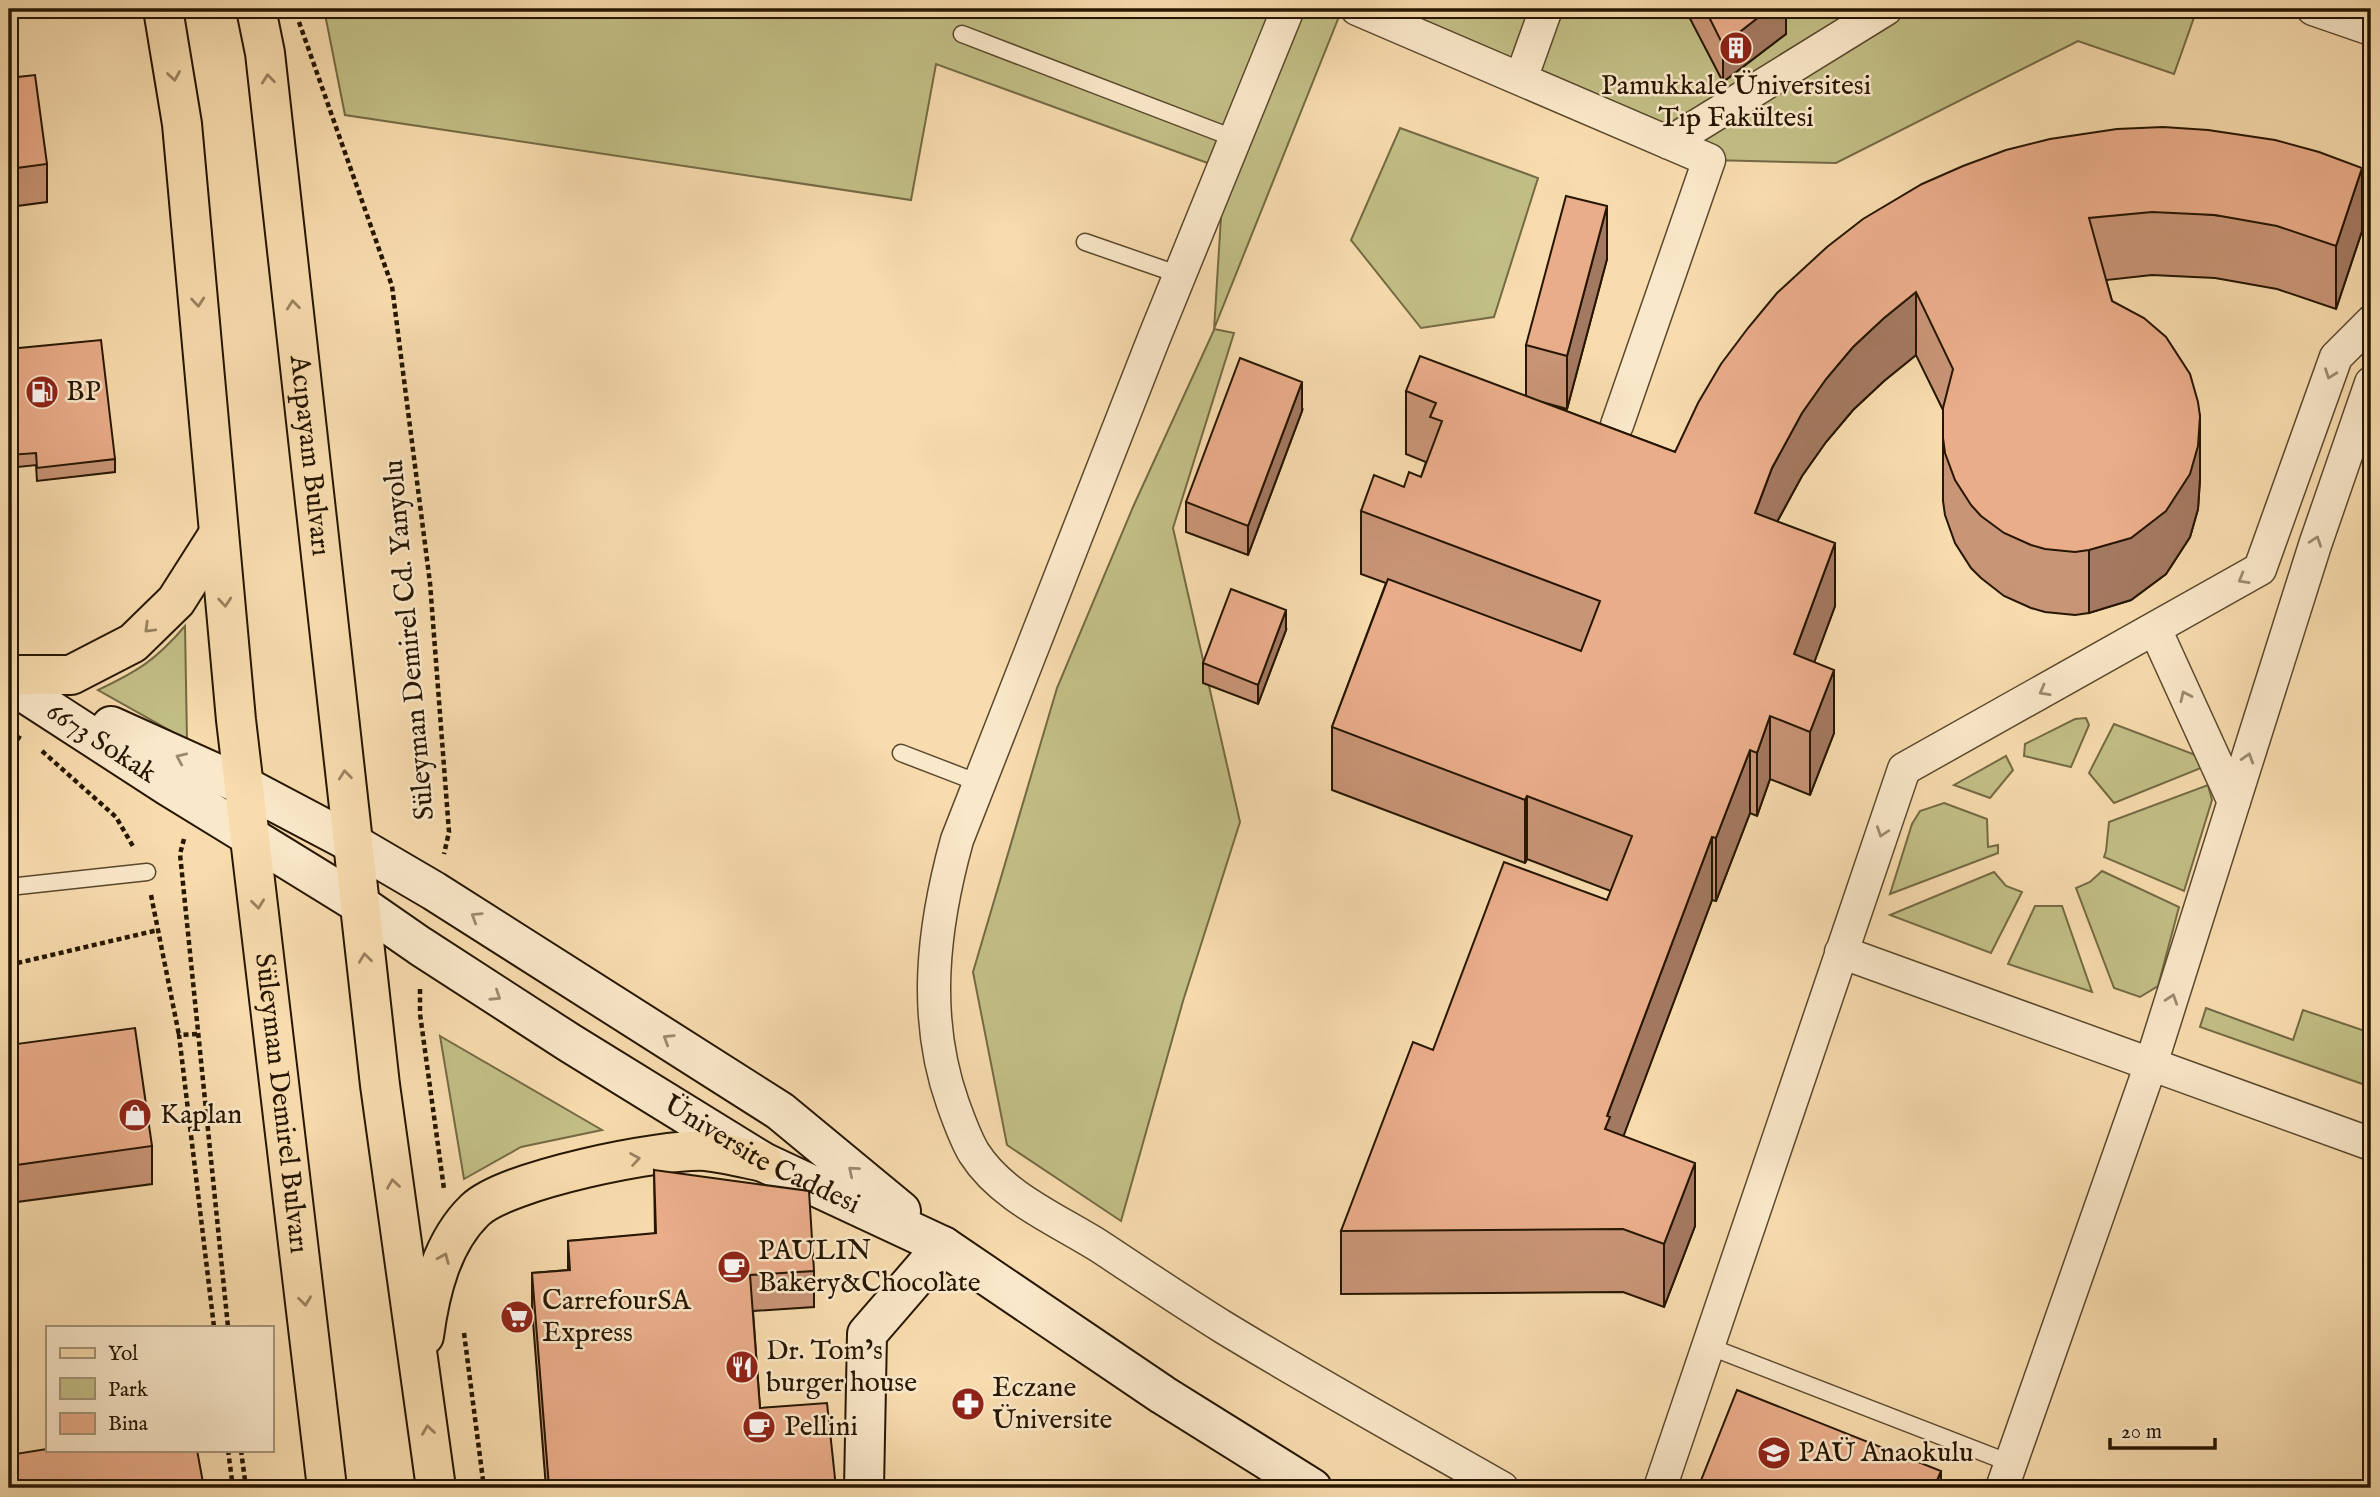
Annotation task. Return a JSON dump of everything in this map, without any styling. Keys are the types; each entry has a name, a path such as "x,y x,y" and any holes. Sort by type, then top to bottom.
{"main road":[{"path":"9,680 71,675 133,643 176,601 218,535 182,124 163,9"},
{"name":"Acıpayam Bulvarı","path":"256,9 265,53 358,903"},
{"name":"Süleyman Demirel Bulvarı","path":"218,535 236,720 327,1488"},
{"path":"9,680 244,786 352,843 434,891 780,1111 943,1246 867,1334 864,1488"},
{"name":"6673 Sokak","path":"9,680 250,836"},
{"name":"Üniversite Caddesi","path":"250,836 358,903 570,1043 763,1162 943,1246 1163,1395 1312,1488"},
{"path":"358,903 380,1085 436,1488"},
{"path":"419,1373 427,1314 441,1263 467,1219 484,1202 507,1191 564,1173 659,1155 704,1151 763,1162"}],"street":[{"path":"1288,9 957,840 943,890 935,943 933,993 937,1047 944,1080 973,1151 1002,1187 1223,1327 1502,1488"},
{"path":"1357,9 1392,15 1521,79 1709,160 1617,425"},
{"path":"1521,79 1546,9"},
{"path":"1670,143 1886,9"},
{"path":"2313,9 2371,29"},
{"path":"1660,1488 1904,769 2260,569 2336,357 2371,321"},
{"path":"2006,1476 2151,1064 2315,545 2371,383"},
{"path":"2155,629 2234,802"},
{"path":"1841,952 2371,1144"}],"lane":[{"path":"962,34 1236,139"},
{"path":"1085,242 1180,275"},
{"path":"901,753 979,783"},
{"path":"9,887 147,872"},
{"path":"1708,1346 2006,1476"}],"path":[{"name":"Süleyman Demirel Cd. Yanyolu","path":"299,21 392,286 430,583 440,697 449,832 434,891"},
{"path":"195,801 180,855 228,1326"},
{"path":"9,965 158,930"},
{"path":"420,946 420,1014 452,1241"},
{"path":"197,1034 179,1035 214,1326"},
{"path":"464,1332 484,1488"},
{"path":"228,1452 233,1488"},
{"path":"242,1452 246,1488"}],"green space":[{"path":"324,9 1342,9 1214,329 1224,169 936,64 911,200 345,115"},
{"path":"1357,9 2197,9 2174,74 2078,41 1836,163 1709,160"},
{"path":"1400,128 1538,178 1494,317 1421,328 1351,240"},
{"path":"1214,329 1234,333 1173,528 1240,822 1183,1001 1121,1221 1007,1145 973,972 1057,688 1133,507"},
{"path":"185,626 187,740 98,690 146,664"},
{"path":"2086,718 2089,725 2071,767 2024,756 2025,744 2075,719"},
{"path":"2114,724 2193,754 2206,766 2114,803 2089,773"},
{"path":"2006,756 2013,770 1990,798 1954,785"},
{"path":"2208,785 2212,800 2184,891 2104,857 2109,822"},
{"path":"1944,803 1987,819 1988,847 1998,845 1998,853 1890,894 1912,824 1920,811"},
{"path":"2102,871 2179,907 2158,986 2140,997 2114,988 2076,888 2090,882"},
{"path":"1994,872 2006,886 2022,892 1991,953 1890,915"},
{"path":"2035,906 2062,906 2092,992 2008,964"},
{"path":"2206,1008 2293,1040 2303,1010 2371,1033 2371,1087 2200,1027"},
{"path":"440,1036 602,1130 521,1147 464,1179"}],"building":[{"path":"1705,9 1769,9 1723,45"},
{"path":"35,75 47,164 9,169 9,78"},
{"path":"2163,127 2208,130 2275,140 2362,168 2336,246 2277,226 2215,215 2152,212 2089,218 2112,301 2144,318 2166,337 2190,374 2198,402 2198,446 2190,474 2166,511 2131,538 2075,552 2031,545 2004,533 1981,516 1955,480 1945,453 1943,408 1953,369 1916,292 1853,347 1826,379 1802,413 1772,468 1755,513 1835,543 1794,654 1834,670 1810,732 1770,716 1757,753 1750,750 1716,838 1712,837 1607,1116 1610,1117 1605,1129 1695,1163 1664,1244 1623,1229 1341,1231 1413,1042 1433,1050 1504,862 1607,900 1632,836 1527,796 1525,800 1332,727 1388,579 1581,651 1600,601 1361,511 1374,475 1404,487 1409,472 1421,477 1442,421 1430,417 1436,403 1406,391 1420,356 1675,452 1698,403 1721,364 1748,328 1777,293 1827,247 1863,219 1922,184 2006,150 2050,139 2117,129"},
{"path":"1566,196 1607,206 1567,356 1526,345"},
{"path":"101,340 115,459 37,468 36,453 9,455 9,349"},
{"path":"1240,358 1302,382 1248,526 1186,502"},
{"path":"1231,589 1286,610 1258,685 1203,663"},
{"path":"135,1028 152,1146 9,1166 9,1045"},
{"path":"654,1170 809,1191 814,1271 750,1275 760,1408 827,1403 836,1488 608,1488 607,1483 549,1487 532,1273 570,1270 568,1241 656,1233"},
{"path":"1737,1390 1941,1471 1934,1488 1698,1488"},
{"path":"46,1449 46,1452 197,1452 204,1488 9,1488 9,1455"}],"place":[{"name":"Pamukkale Üniversitesi Tıp Fakültesi","path":"1736,48"},
{"name":"BP","path":"42,392"},
{"name":"Kaplan","path":"135,1115"},
{"name":"PAULIN Bakery&Chocolate","path":"734,1267"},
{"name":"CarrefourSA Express","path":"517,1317"},
{"name":"Dr. Tom’s burger house","path":"742,1367"},
{"name":"Eczane Üniversite","path":"968,1404"},
{"name":"Pellini","path":"759,1427"},
{"name":"PAÜ Anaokulu","path":"1774,1453"}]}
